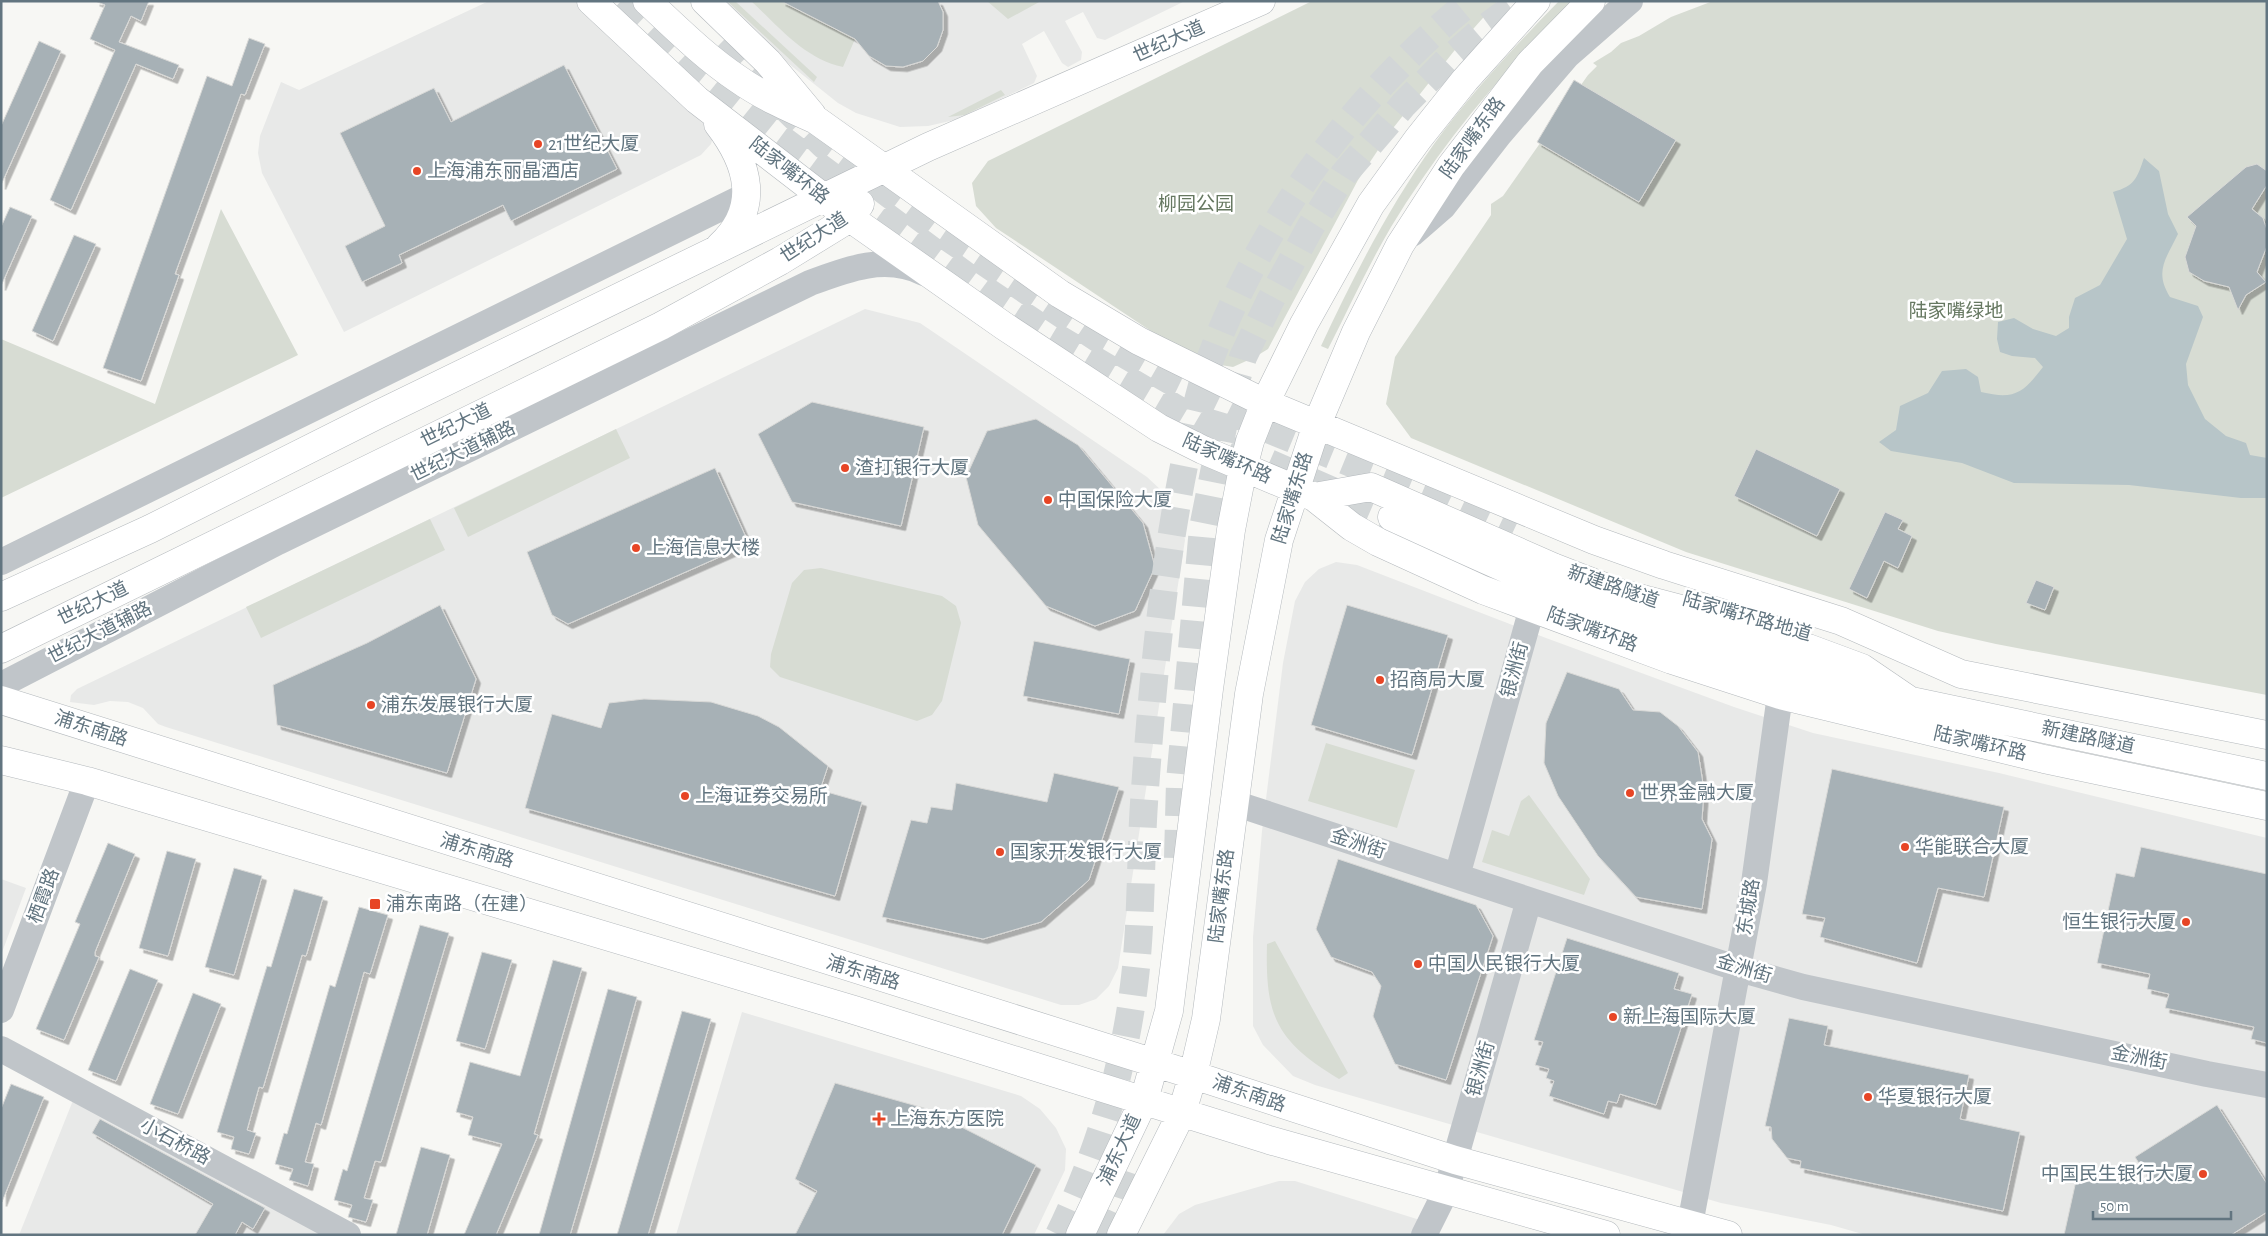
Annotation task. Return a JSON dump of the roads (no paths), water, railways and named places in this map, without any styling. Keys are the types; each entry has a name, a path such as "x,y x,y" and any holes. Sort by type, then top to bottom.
{"main road":[{"name":"陆家嘴环路","path":"591,1 698,100 823,198 1012,331 1160,428 1243,468 1304,493 1352,527 1378,542 1483,590 1672,660 1780,695 2044,759 2267,806"},
{"path":"647,1 738,80 778,103 816,120 1060,294 1139,342 1265,403 1594,540 1664,565 1841,621 1960,674 2267,735"},
{"path":"673,1 720,44"},
{"path":"705,1 768,62 816,120"},
{"name":"世纪大道","path":"1,597 150,529 377,415 928,147 1261,1"},
{"name":"陆家嘴东路","path":"1156,1064 1169,1011 1210,680 1231,530 1243,468 1265,403 1326,282 1371,204 1418,139 1465,80 1536,1"},
{"name":"陆家嘴东路","path":"1193,1075 1206,1019 1249,694 1279,540 1304,493 1317,424 1356,332 1400,244 1451,166 1499,102 1530,63 1592,1"},
{"path":"698,100 720,125 734,148 744,173 747,195 742,216 736,229 714,251"},
{"name":"世纪大道","path":"1,649 661,326 744,283 850,218 885,168"},
{"name":"新建路隧道","path":"1304,493 1371,487 1553,567 1620,593 1718,620 1808,648 1862,668 1910,700"},
{"name":"陆家嘴环路","path":"1392,517 1580,600 1749,658 1849,688 1945,726 2044,759"},
{"name":"陆家嘴环路地道","path":"1512,534 1596,569 1659,592 1804,634 1960,674"},
{"name":"新建路隧道","path":"1849,688 2267,776"},
{"name":"浦东南路","path":"1,700 1193,1075 1455,1160 1690,1230 1728,1235"},
{"name":"浦东南路","path":"1,760 87,781 730,973 1269,1140 1606,1235"},
{"name":"浦东大道","path":"1080,1235 1144,1100 1156,1064"},
{"name":"浦东大道","path":"1121,1235 1182,1112 1193,1075"}],"street":[{"path":"1400,244 1444,207 1498,135 1567,56 1630,1"},
{"path":"1,562 747,195"},
{"name":"世纪大道辅路","path":"1,685 278,542 810,283 877,263 896,263 915,268 935,278"},
{"name":"银洲街","path":"1457,876 1532,608"},
{"name":"东城路","path":"1690,1230 1754,883 1780,695"},
{"name":"栖霞路","path":"1,1010 87,781"},
{"name":"金洲街","path":"1234,803 1739,969 1802,987 1957,1021 2267,1084"},
{"name":"银洲街","path":"1424,1235 1446,1191 1529,900"},
{"name":"小石桥路","path":"1,1049 348,1235"}],"tunnel":[{"path":"621,1 695,70 777,136 985,290 1052,335 1264,461 1392,517"},
{"path":"1059,1235 1098,1142 1117,1077 1130,1010 1139,930 1143,812 1155,665 1177,501 1206,372 1216,344 1238,295 1263,247 1291,200 1322,156 1392,73 1430,36 1471,1"},
{"path":"1178,858 1180,781 1203,528 1224,422 1243,357 1270,301 1311,226 1344,174 1404,104 1448,60 1485,28 1522,1"},
{"path":"720,44 824,145 940,232 1102,341 1178,385 1268,429 1427,494 1512,534"},
{"path":"1097,1235 1110,1206 1126,1159"}],"place":[{"name":"21世纪大厦","path":"538,144"},
{"name":"上海浦东丽晶酒店","path":"417,171"},
{"name":"渣打银行大厦","path":"845,468"},
{"name":"中国保险大厦","path":"1048,500"},
{"name":"上海信息大楼","path":"636,548"},
{"name":"招商局大厦","path":"1380,680"},
{"name":"浦东发展银行大厦","path":"371,705"},
{"name":"世界金融大厦","path":"1630,793"},
{"name":"上海证券交易所","path":"685,796"},
{"name":"华能联合大厦","path":"1905,847"},
{"name":"国家开发银行大厦","path":"1000,852"},
{"name":"浦东南路（在建）","path":"375,904"},
{"name":"恒生银行大厦","path":"2186,922"},
{"name":"中国人民银行大厦","path":"1418,964"},
{"name":"新上海国际大厦","path":"1613,1017"},
{"name":"华夏银行大厦","path":"1868,1097"},
{"name":"上海东方医院","path":"879,1119"},
{"name":"中国民生银行大厦","path":"2203,1174"}],"park label":[{"name":"柳园公园","path":"1196,204"},
{"name":"陆家嘴绿地","path":"1956,311"}]}
